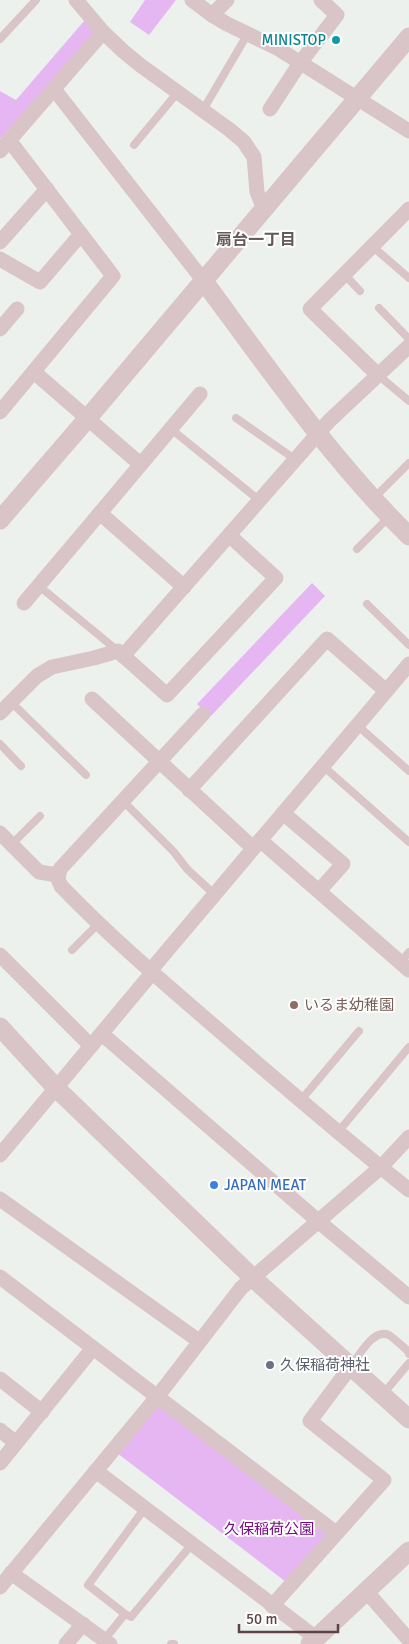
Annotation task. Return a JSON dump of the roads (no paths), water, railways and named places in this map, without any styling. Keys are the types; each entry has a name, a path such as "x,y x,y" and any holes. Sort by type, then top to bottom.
{"street":[{"path":"192,0 212,15 277,48 409,131"},
{"path":"212,15 227,0"},
{"path":"270,109 300,63 337,15 321,0"},
{"path":"79,2 103,32 140,66 230,130 252,152 257,192 264,209"},
{"path":"0,412 113,276 47,189 5,146 103,32"},
{"path":"0,520 409,38"},
{"path":"54,89 203,280 318,434 373,499 409,536"},
{"path":"0,242 47,189"},
{"path":"378,375 310,308 409,209"},
{"path":"0,259 40,282 81,234"},
{"path":"0,329 17,309"},
{"path":"0,713 37,676 52,666 121,654 230,536 329,421 409,346"},
{"path":"34,372 140,464"},
{"path":"24,603 200,394"},
{"path":"100,513 184,586"},
{"path":"121,654 168,695 276,578 230,536"},
{"path":"189,790 327,640 386,691"},
{"path":"0,1155 102,1034 214,894 409,664"},
{"path":"92,699 189,790 319,891 406,962"},
{"path":"203,714 60,870 58,875 61,886 98,924 151,972 338,1132 409,1190"},
{"path":"283,813 343,864 319,891"},
{"path":"0,833 39,872 58,875"},
{"path":"0,955 91,1046"},
{"path":"0,1027 56,1088 253,1278 409,1419"},
{"path":"102,1034 409,1297"},
{"path":"0,1587 157,1397 241,1288 380,1167 409,1137"},
{"path":"0,1198 200,1341"},
{"path":"0,1277 336,1533"},
{"path":"0,1463 93,1348"},
{"path":"272,1606 384,1480 310,1421 351,1366"},
{"path":"0,1379 42,1412"},
{"path":"0,1430 16,1443"},
{"path":"96,1471 272,1606 313,1641 409,1551"},
{"path":"11,1573 107,1642"},
{"path":"366,1591 409,1640"},
{"path":"66,1644 83,1624"}],"lane":[{"path":"0,39 36,0"},
{"path":"203,110 247,34"},
{"path":"134,145 178,92"},
{"path":"372,246 409,278"},
{"path":"344,274 360,291"},
{"path":"379,308 409,339"},
{"path":"378,375 409,401"},
{"path":"236,418 296,460"},
{"path":"171,429 260,500"},
{"path":"373,499 409,463"},
{"path":"357,550 389,516"},
{"path":"39,586 121,654"},
{"path":"367,604 409,645"},
{"path":"11,702 86,775"},
{"path":"357,725 409,771"},
{"path":"0,744 21,766"},
{"path":"323,766 409,842"},
{"path":"123,801 174,852 187,869 214,894"},
{"path":"11,845 40,816"},
{"path":"72,950 98,924"},
{"path":"301,1100 359,1031"},
{"path":"338,1132 409,1047"},
{"path":"351,1366 372,1340 382,1334 389,1336 408,1351 409,1354"},
{"path":"383,1395 409,1363"},
{"path":"145,1508 88,1585 125,1614 131,1618 192,1544"},
{"path":"107,1642 125,1614"}],"place":[{"name":"MINISTOP","path":"336,40"},
{"name":"いるま幼稚園","path":"294,1005"},
{"name":"JAPAN MEAT","path":"214,1185"},
{"name":"久保稲荷神社","path":"270,1365"}],"district":[{"name":"扇台一丁目","path":"256,239"}],"park label":[{"name":"久保稲荷公園","path":"269,1529"}]}
